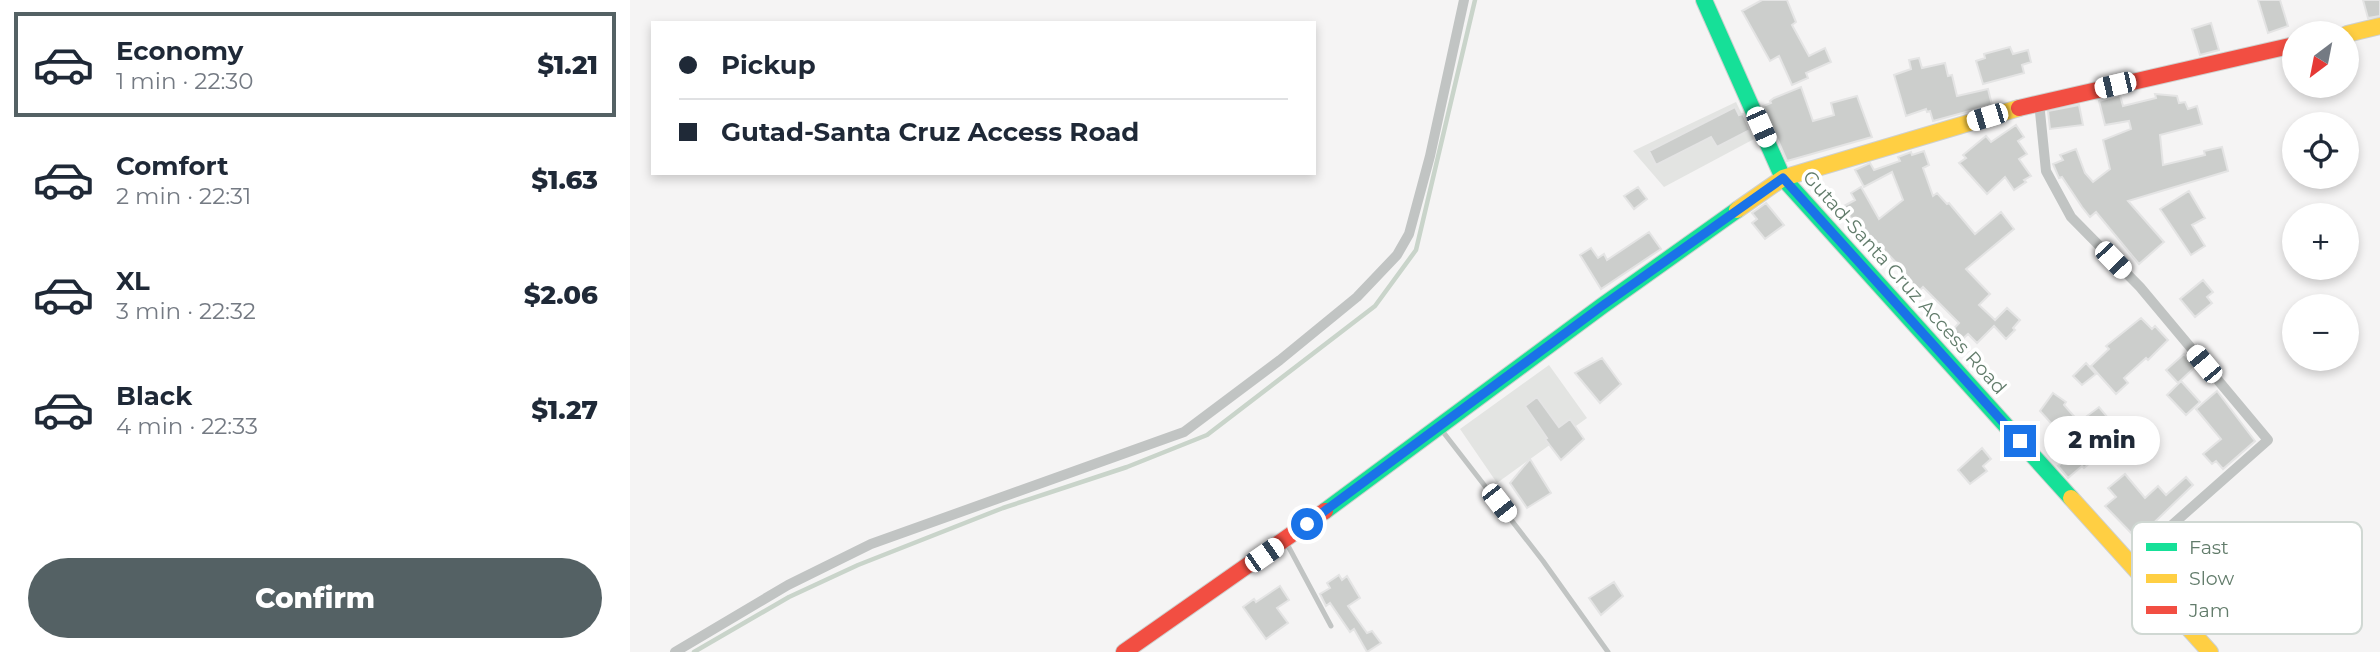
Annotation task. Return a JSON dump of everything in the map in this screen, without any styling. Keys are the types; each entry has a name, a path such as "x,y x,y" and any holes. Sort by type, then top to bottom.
{"street":[{"path":"674,652 788,585 871,544 1184,432 1337,314 1397,255 1409,234 1430,156 1464,0"},
{"name":"Gutad-Santa Cruz Access Road","path":"1704,0 1783,178 2132,566"},
{"path":"2359,31 2380,26"},
{"path":"1124,652 1285,541 1602,306 1783,178 2039,102 2282,49"},
{"path":"2039,102 2046,171 2071,217 2140,287 2268,440 2175,522"},
{"path":"2129,563 2132,560"},
{"name":"Gutad-Santa Cruz Access Road","path":"2194,634 2210,652"}],"lane":[{"path":"1439,426 1544,561 1608,652"},
{"path":"1285,541 1331,625"}],"shaded area":[{"path":"1736,102 1754,139 1664,187 1633,151"},
{"path":"1549,365 1587,418 1497,483 1460,429"}],"building":[{"path":"1762,0 1787,0 1796,22 1792,25 1809,56 1825,48 1831,62 1806,73 1808,78 1792,85 1779,56 1770,61 1742,11"},
{"path":"2258,0 2280,0 2286,21 2282,21 2282,28 2268,33"},
{"path":"2363,0 2380,0 2380,16 2368,18"},
{"path":"2211,23 2219,50 2200,55 2192,29"},
{"path":"2010,47 2013,54 2028,50 2031,62 2022,65 2024,73 1983,84 1976,61 1985,58 1984,54"},
{"path":"1919,58 1922,68 1945,63 1948,76 1952,75 1957,96 1988,89 1992,105 1933,121 1930,111 1927,112 1926,109 1906,116 1894,75 1911,69 1909,60"},
{"path":"1801,87 1813,121 1834,115 1831,103 1857,96 1872,137 1787,161 1763,106 1771,103 1774,98"},
{"path":"2155,94 2177,96 2179,103 2185,102 2188,109 2197,106 2202,124 2160,135 2163,165 2205,155 2204,151 2222,147 2228,171 2128,201 2164,242 2139,264 2096,212 2090,217 2062,177 2059,178 2053,164 2063,160 2060,155 2076,149 2085,173 2093,182 2110,169 2103,140 2131,129 2129,121 2105,125 2099,101 2120,95 2123,106 2156,98"},
{"path":"2079,105 2083,125 2050,129 2048,111"},
{"path":"1735,107 1739,115 1743,114 1750,130 1717,147 1711,137 1656,165 1649,151"},
{"path":"2016,125 2024,137 2018,141 2027,154 2019,159 2031,176 2014,190 2005,177 1987,194 1959,163 1966,158 1963,155 1986,136 1991,142"},
{"path":"1924,151 1929,165 1923,168 1933,196 1937,193 1949,203 1975,234 2001,212 2014,229 1966,269 1990,294 1979,305 1995,320 2007,308 2020,320 2006,339 1994,326 1977,343 1968,334 1958,343 1949,334 1959,323 1923,287 1913,297 1897,280 1905,272 1886,252 1879,258 1872,250 1876,247 1844,206 1855,200 1851,193 1861,187 1879,219 1903,200 1892,172 1864,187 1855,170 1870,163 1874,170 1900,161 1898,157 1911,152 1912,155"},
{"path":"1638,187 1647,199 1634,209 1624,196"},
{"path":"2189,191 2205,218 2192,225 2205,246 2191,255 2160,209"},
{"path":"1766,203 1784,225 1765,239 1752,223 1757,219 1752,213"},
{"path":"1649,232 1661,249 1601,289 1580,255 1591,248 1598,258 1604,254 1607,260"},
{"path":"2203,280 2213,292 2207,297 2212,303 2195,317 2180,299"},
{"path":"2141,318 2152,329 2155,326 2168,340 2124,378 2128,383 2116,394 2091,366 2109,349 2106,346"},
{"path":"2184,354 2195,367 2178,383 2166,370"},
{"path":"1602,358 1621,384 1600,403 1575,373"},
{"path":"2086,363 2096,374 2082,385 2073,376"},
{"path":"2181,381 2200,402 2186,415 2167,395"},
{"path":"2217,391 2255,441 2223,469 2216,461 2212,464 2203,454 2221,439 2196,409"},
{"path":"2053,393 2066,402 2064,405 2079,422 2099,407 2123,436 2068,478 2058,466 2064,461 2049,448 2061,434 2040,411"},
{"path":"1537,397 1559,427 1570,419 1584,439 1561,460 1525,406"},
{"path":"1982,448 1991,459 1983,466 1987,471 1970,484 1958,470"},
{"path":"1530,459 1551,493 1527,508 1510,483"},
{"path":"2125,474 2145,498 2158,486 2166,495 2186,477 2193,485 2155,522 2132,522 2132,534 2105,506 2116,497 2108,488"},
{"path":"1339,575 1342,580 1347,576 1360,598 1348,606 1367,633 1372,631 1381,643 1367,652 1354,629 1350,632 1330,603 1326,606 1320,594 1330,588 1327,583"},
{"path":"1614,582 1623,596 1601,615 1589,598"},
{"path":"1280,586 1289,600 1277,608 1288,623 1266,639 1243,607"}],"waterway":[{"path":"694,652 789,597 858,565 1003,508 1127,467 1207,435 1375,306 1416,250 1475,0"}],"traffic: fast":[{"path":"1704,0 1783,178 2071,498"},
{"path":"1325,511 1602,306 1737,210"}],"traffic: slow":[{"path":"2359,31 2380,26"},
{"path":"1737,210 1783,178 2019,108"},
{"path":"2071,498 2132,566"},
{"path":"2194,634 2210,652"}],"traffic: jam":[{"path":"2019,108 2282,48"},
{"path":"1124,652 1325,511"}],"route":[{"path":"1307,524 1602,306 1783,178 2020,441"}]}
